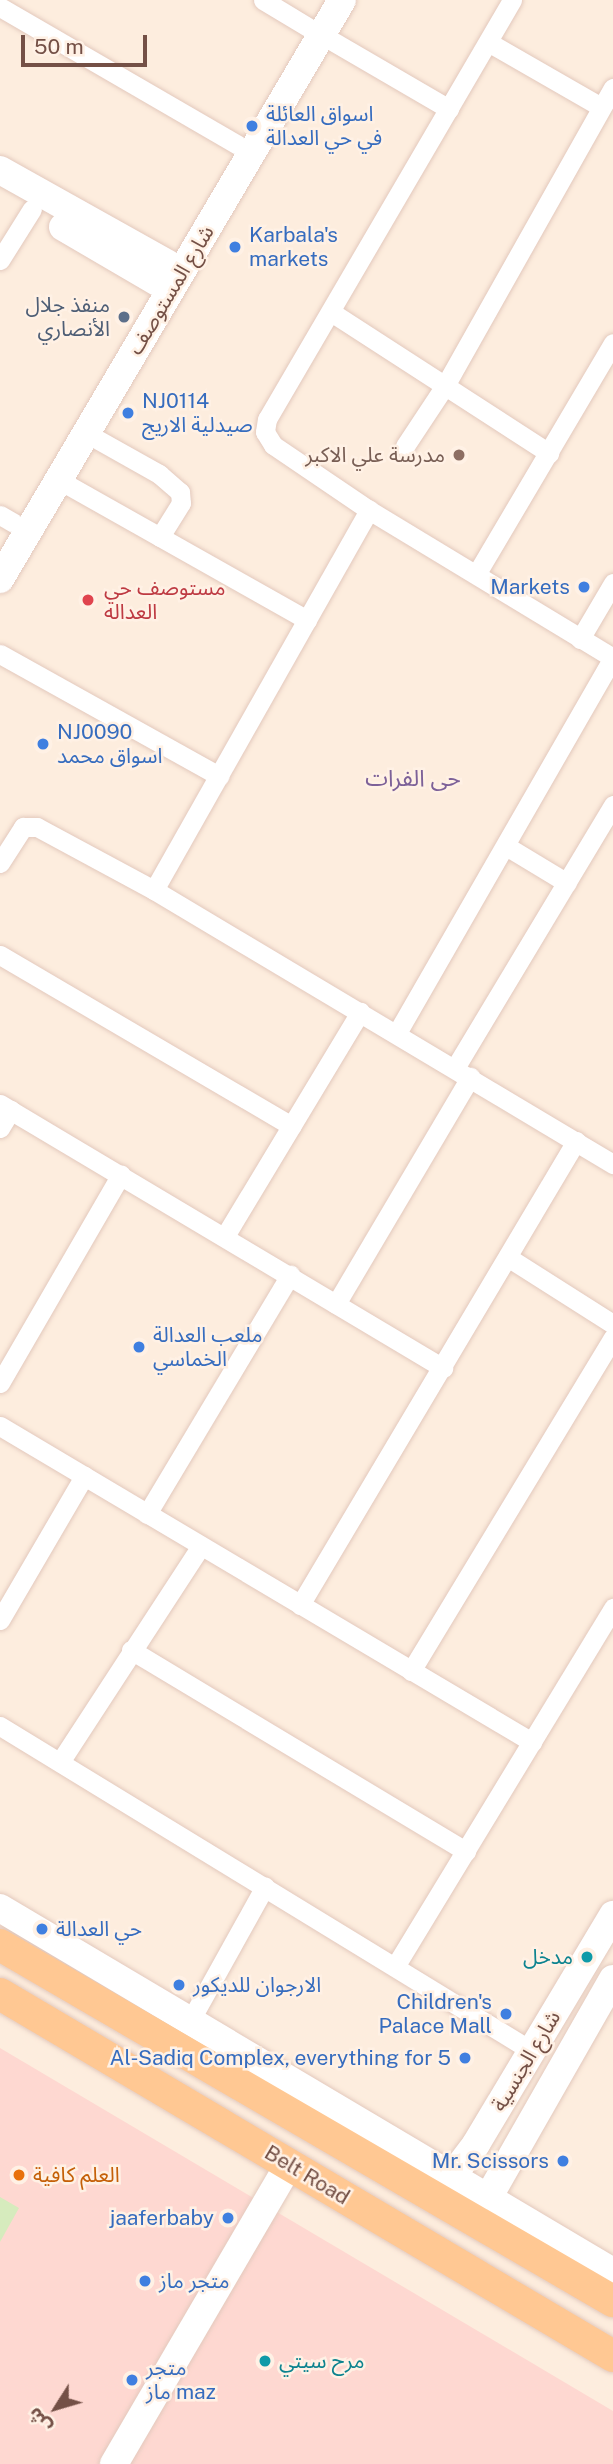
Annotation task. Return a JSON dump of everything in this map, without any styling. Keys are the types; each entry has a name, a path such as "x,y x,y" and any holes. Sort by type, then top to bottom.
{"main road":[{"path":"0,1945 500,2234 610,2286"},
{"path":"6,1998 32,1998 40,1987 39,1974 31,1963"},
{"name":"Belt Road","path":"6,1998 613,2356"},
{"path":"79,2040 70,2030 71,2010 82,2002 95,2001"}],"street":[{"path":"262,0 449,109"},
{"name":"شارع المستوصف","path":"315,31 324,0"},
{"name":"شارع المستوصف","path":"0,579 86,433 267,112 315,31 342,0"},
{"path":"397,1033 613,658 477,573 369,510 273,445 265,432 267,419 512,0"},
{"path":"0,7 238,145"},
{"path":"488,42 601,107"},
{"path":"405,446 446,384 613,88"},
{"name":"شارع المستوصف","path":"5,528 238,145 267,112"},
{"path":"0,170 36,201 162,273"},
{"path":"0,190 36,201"},
{"path":"0,260 36,201"},
{"path":"331,312 549,453"},
{"path":"477,573 613,345"},
{"path":"86,433 165,478 180,492 181,503 160,537"},
{"path":"59,480 307,620"},
{"path":"155,890 369,510"},
{"path":"580,639 613,583"},
{"path":"0,654 219,776"},
{"path":"336,1304 566,883 613,805"},
{"path":"0,863 23,828 37,827 155,890 613,1164"},
{"path":"506,846 566,883"},
{"path":"0,955 292,1126"},
{"path":"225,1236 360,1012"},
{"path":"0,1128 6,1107 443,1368"},
{"path":"300,1605 509,1258 576,1141"},
{"path":"0,1383 121,1174"},
{"path":"509,1258 613,1324"},
{"path":"147,1514 290,1275"},
{"path":"411,1671 613,1337"},
{"path":"0,1426 532,1742"},
{"path":"0,1620 84,1476"},
{"path":"60,1762 201,1546"},
{"path":"396,1965 613,1608"},
{"path":"131,1650 466,1851"},
{"path":"0,1726 396,1965 532,2051"},
{"path":"190,2021 265,1886"},
{"path":"0,1908 488,2198 610,2286"},
{"name":"شارع الجنسية","path":"452,2176 532,2051 613,1915"},
{"name":"شارع الجنسية","path":"488,2198 613,1979"},
{"path":"114,2464 289,2165"},
{"path":"421,2188 452,2176"},
{"path":"488,2198 500,2234"}],"shaded area":[{"path":"0,2048 613,2411 613,2464 0,2464"}],"green space":[{"path":"0,2197 19,2208 0,2242"}],"place":[{"name":"اسواق العائلة في حي العدالة","path":"252,126"},
{"name":"Karbala's markets","path":"235,247"},
{"name":"منفذ جلال الأنصاري","path":"124,317"},
{"name":"NJ0114 صيدلية الاريج","path":"128,413"},
{"name":"مدرسة علي الاكبر","path":"459,455"},
{"name":"Markets","path":"584,587"},
{"name":"مستوصف حي العداله","path":"88,600"},
{"name":"NJ0090 اسواق محمد","path":"43,744"},
{"name":"ملعب العدالة الخماسي","path":"139,1347"},
{"name":"حي العدالة","path":"42,1929"},
{"name":"مدخل","path":"587,1957"},
{"name":"الارجوان للديكور","path":"179,1985"},
{"name":"Children's Palace Mall","path":"506,2014"},
{"name":"Al-Sadiq Complex, everything for 5","path":"465,2058"},
{"name":"Mr. Scissors","path":"563,2161"},
{"name":"العلم كافية","path":"19,2175"},
{"name":"jaaferbaby","path":"228,2218"},
{"name":"متجر ماز","path":"145,2281"},
{"name":"مرح سيتي","path":"265,2361"},
{"name":"متجر ماز maz","path":"132,2380"}],"district":[{"name":"حی الفرات","path":"413,778"}]}
